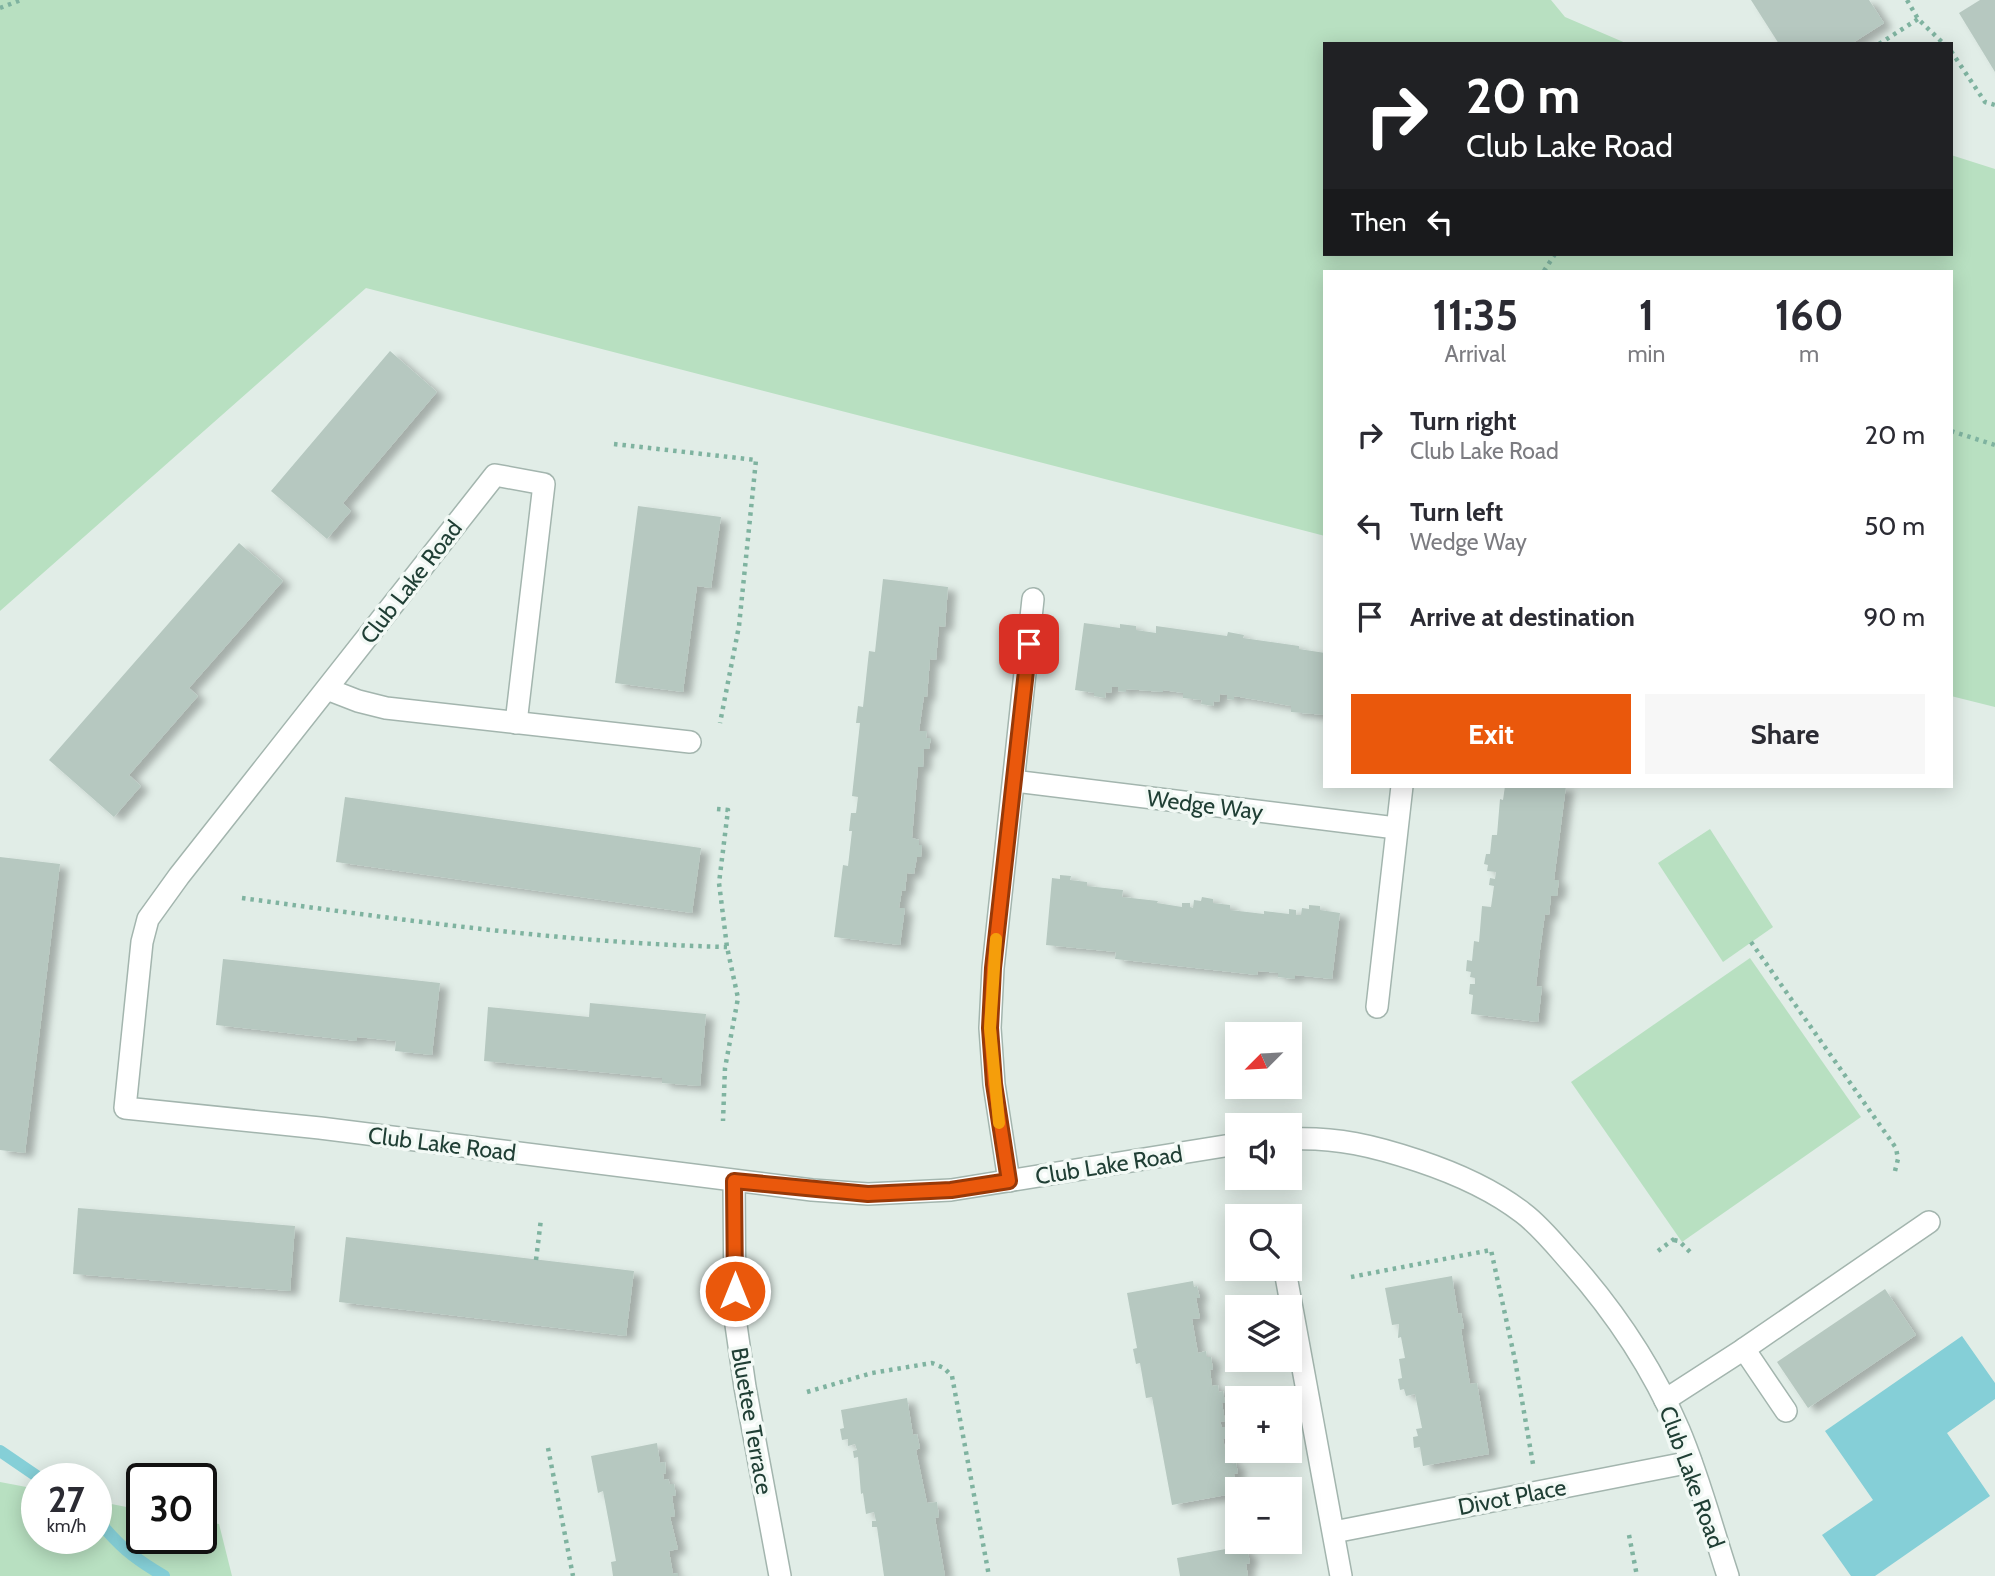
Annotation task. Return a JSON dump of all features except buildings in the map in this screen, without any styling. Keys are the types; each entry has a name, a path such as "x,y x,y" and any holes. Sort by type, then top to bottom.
{"street":[{"name":"Club Lake Road","path":"516,723 544,484 495,475 148,919 142,942 125,1108 320,1128 734,1181 868,1194 951,1190 1225,1146"},
{"path":"1009,1181 994,1084 990,1028 993,968 1033,599"},
{"path":"327,690 386,708 690,742"},
{"name":"Wedge Way","path":"1014,781 1396,828"},
{"path":"1377,1007 1402,788"},
{"name":"Club Lake Road","path":"1302,1139 1347,1140 1442,1169 1486,1188 1524,1213 1588,1281 1625,1330 1665,1400 1691,1462 1728,1576"},
{"name":"Bluetee Terrace","path":"734,1181 735,1318 745,1388 780,1576"},
{"path":"1665,1400 1929,1222"},
{"path":"1287,1281 1341,1576"},
{"path":"1744,1349 1786,1411"},
{"name":"Divot Place","path":"1334,1532 1691,1462"}],"path":[{"path":"0,8 21,0"},
{"path":"1907,0 1918,19 1942,42"},
{"path":"1882,42 1918,19"},
{"path":"1953,54 1985,102 1995,105"},
{"path":"1953,432 1995,445"},
{"path":"614,444 756,460 739,626 720,723"},
{"path":"717,809 728,810 719,883 727,947 738,998 725,1068 723,1121"},
{"path":"242,898 474,928 652,945 727,947"},
{"path":"1751,942 1896,1148 1898,1159 1895,1171"},
{"path":"536,1260 541,1219"},
{"path":"1658,1251 1676,1238 1691,1253"},
{"path":"1351,1277 1491,1250 1515,1360 1539,1492"},
{"path":"807,1392 872,1373 932,1363 944,1368 952,1376 989,1576"},
{"path":"548,1448 573,1576"},
{"path":"1629,1535 1637,1576"}],"green space":[{"path":"0,0 1551,0 1565,17 1623,42 1323,42 1323,256 1953,256 1953,156 1995,169 1995,707 1953,696 1953,270 1323,270 1323,535 366,288 0,611"},
{"path":"1710,829 1773,927 1723,962 1658,863"},
{"path":"1750,958 1861,1117 1682,1242 1571,1082"},
{"path":"0,1482 21,1486 21,1554 112,1554 112,1504 126,1507 126,1554 217,1554 219,1524 232,1576 0,1576"}],"water":[{"path":"1962,1336 1995,1383 1995,1399 1947,1433 1990,1496 1875,1576 1851,1576 1822,1535 1873,1500 1825,1431"}],"waterway":[{"path":"0,1451 21,1465"},
{"path":"112,1536 143,1563 164,1576"}],"slow traffic":[{"path":"996,939 990,1028 999,1123"}],"route":[{"path":"735,1291 734,1181 868,1194 951,1190 1009,1181 994,1084 990,1028 993,968 1029,644"}]}
